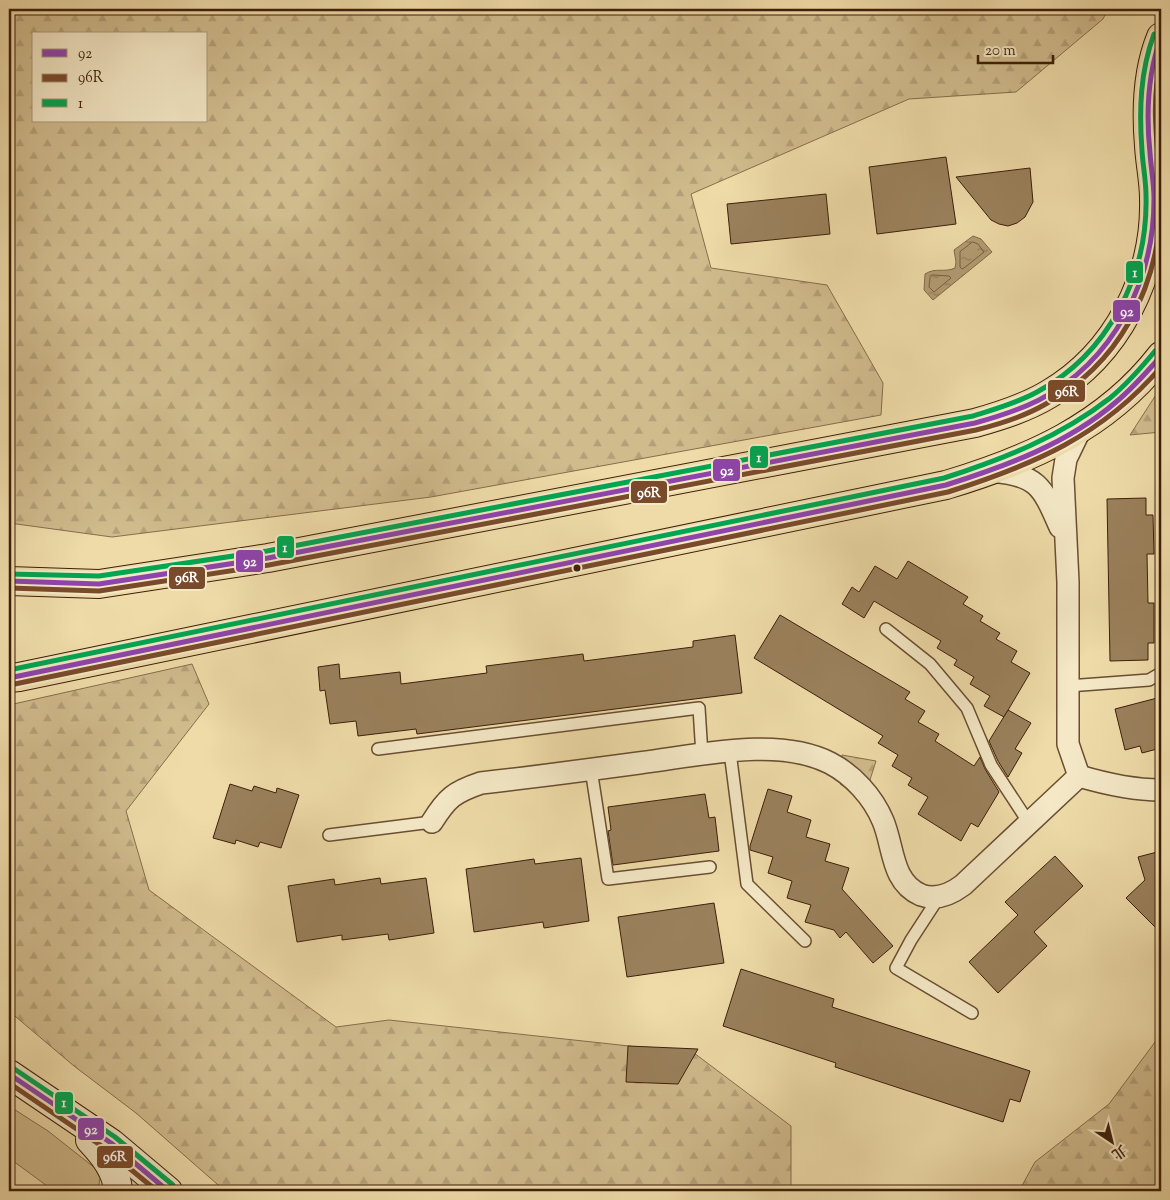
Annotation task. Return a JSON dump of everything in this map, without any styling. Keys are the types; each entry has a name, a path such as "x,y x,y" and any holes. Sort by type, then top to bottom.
{"main road":[{"path":"9,580 99,584 268,558 975,423 994,418 1034,402 1066,383 1095,357 1126,315 1140,286 1150,248 1154,202 1154,182 1149,146 1148,94 1157,48 1161,38"},
{"path":"9,678 600,558 946,485 1021,460 1081,428 1113,406 1135,386 1161,356"},
{"path":"9,1074 111,1143 168,1191"},
{"path":"46,1098 99,1150 110,1165 118,1181 118,1191"}],"street":[{"path":"1079,776 1068,744 1068,582 1062,478 1066,458 1081,428"},
{"path":"991,471 1014,473 1031,481 1040,489 1048,501 1065,539"},
{"path":"432,822 443,803 460,790 481,783 730,752 774,749 794,751 832,764 848,774 862,788 874,804 883,821 897,870 903,882 913,891 925,897 939,897 952,893 963,885 1079,776"},
{"path":"1079,776 1105,784 1161,790"}],"lane":[{"path":"886,629 930,664 967,708 991,765 1029,822"},
{"path":"1068,686 1149,680 1161,673"},
{"path":"378,749 699,708 702,755"},
{"path":"730,752 747,884 805,940"},
{"path":"591,769 608,880 710,867"},
{"path":"329,835 432,822"},
{"path":"939,897 911,940 896,968 972,1012"}],"green space":[{"path":"9,9 1108,9 1103,19 1016,92 909,99 691,194 711,268 827,285 883,383 881,415 431,497 112,537 9,523"},
{"path":"1161,387 1161,432 1130,435"},
{"path":"192,664 209,704 126,811 149,890 336,1027 389,1020 694,1053 791,1126 791,1191 225,1191 136,1113 74,1066 9,1011 9,705"},
{"path":"842,755 876,761 868,786 841,785"},
{"path":"1161,1034 1161,1191 1019,1191 1035,1162 1109,1104"},
{"path":"9,1106 48,1131 95,1168 100,1178 98,1191 54,1191 9,1158"}],"water":[{"path":"973,236 981,239 992,252 933,300 924,290 925,274 955,268 954,250"}],"building":[{"path":"946,157 956,224 877,234 869,167"},
{"path":"1030,168 1033,202 1025,217 1017,223 1008,226 991,220 956,177"},
{"path":"826,194 830,234 731,244 727,204"},
{"path":"1146,498 1146,515 1153,515 1154,554 1147,554 1148,603 1154,603 1154,643 1148,643 1148,660 1110,661 1107,499"},
{"path":"908,561 968,597 963,604 983,616 980,621 1000,633 996,639 1017,651 1011,662 1030,673 1004,717 984,706 990,696 970,684 974,677 954,665 957,660 937,648 941,641 874,601 864,618 842,604 852,587 859,592 875,566 897,579"},
{"path":"780,615 910,692 905,699 925,711 918,722 939,734 935,741 974,766 980,757 999,792 978,827 971,823 961,841 918,814 928,797 908,785 912,778 892,766 898,755 878,743 883,736 754,658"},
{"path":"735,635 742,693 417,734 416,729 358,736 356,721 330,724 325,690 320,691 318,667 339,664 340,679 400,672 401,684 487,673 486,666 583,654 584,661 693,647 693,641"},
{"path":"1161,697 1161,748 1142,753 1140,746 1125,750 1115,709"},
{"path":"1008,710 1031,723 1015,749 1022,753 1008,777 989,741"},
{"path":"230,784 252,791 254,786 276,793 277,788 299,795 281,848 260,842 258,847 236,840 235,844 213,838"},
{"path":"768,789 792,796 787,812 811,820 806,837 830,844 825,861 849,868 842,889 893,946 873,963 846,932 840,938 834,930 805,922 811,905 787,898 792,881 768,873 773,857 750,850"},
{"path":"705,794 709,818 715,817 719,851 613,865 608,831 611,830 608,807"},
{"path":"1161,851 1161,933 1126,898 1145,880 1138,857"},
{"path":"1055,856 1083,886 1034,932 1047,946 998,993 969,962 1018,915 1005,902"},
{"path":"581,858 589,921 544,928 543,922 474,932 466,869 534,859 535,864"},
{"path":"380,878 381,884 426,878 434,933 389,940 388,934 342,940 342,935 297,942 288,886 334,879 335,885"},
{"path":"714,903 724,963 627,977 618,917"},
{"path":"741,969 834,999 832,1007 1030,1071 1020,1102 1010,1099 1003,1122 835,1067 836,1063 723,1026"},
{"path":"628,1046 698,1049 678,1084 626,1082"}],"transit line":[{"name":"1","path":"9,574 99,576 267,551 973,416 1006,406 1029,396 1062,376 1084,357 1103,334 1119,310 1131,283 1140,255 1145,226 1146,190 1142,157 1141,106 1143,77 1154,34"},
{"name":"92","path":"9,581 99,584 268,558 975,423 1031,404 1065,384 1089,364 1108,341 1125,316 1147,260 1152,230 1154,199 1148,109 1150,80 1161,37"},
{"name":"96R","path":"1161,61 1155,109 1161,191"},
{"name":"96R","path":"9,588 99,591 269,565 976,430 1003,423 1044,405 1070,388 1094,369 1113,346 1130,322 1152,266 1158,236 1161,205"},
{"name":"1","path":"9,670 944,478 1030,446 1091,412 1134,376 1155,351"},
{"name":"92","path":"9,678 946,485 991,470 1035,452 1077,430 1122,397 1161,356"},
{"name":"96R","path":"10,685 948,492 1009,471 1037,459 1090,430 1115,412 1161,367"},
{"name":"1","path":"13,1068 115,1137 173,1185"},
{"name":"92","path":"9,1074 111,1143 168,1191"},
{"name":"96R","path":"9,1083 106,1149 157,1191"}]}
